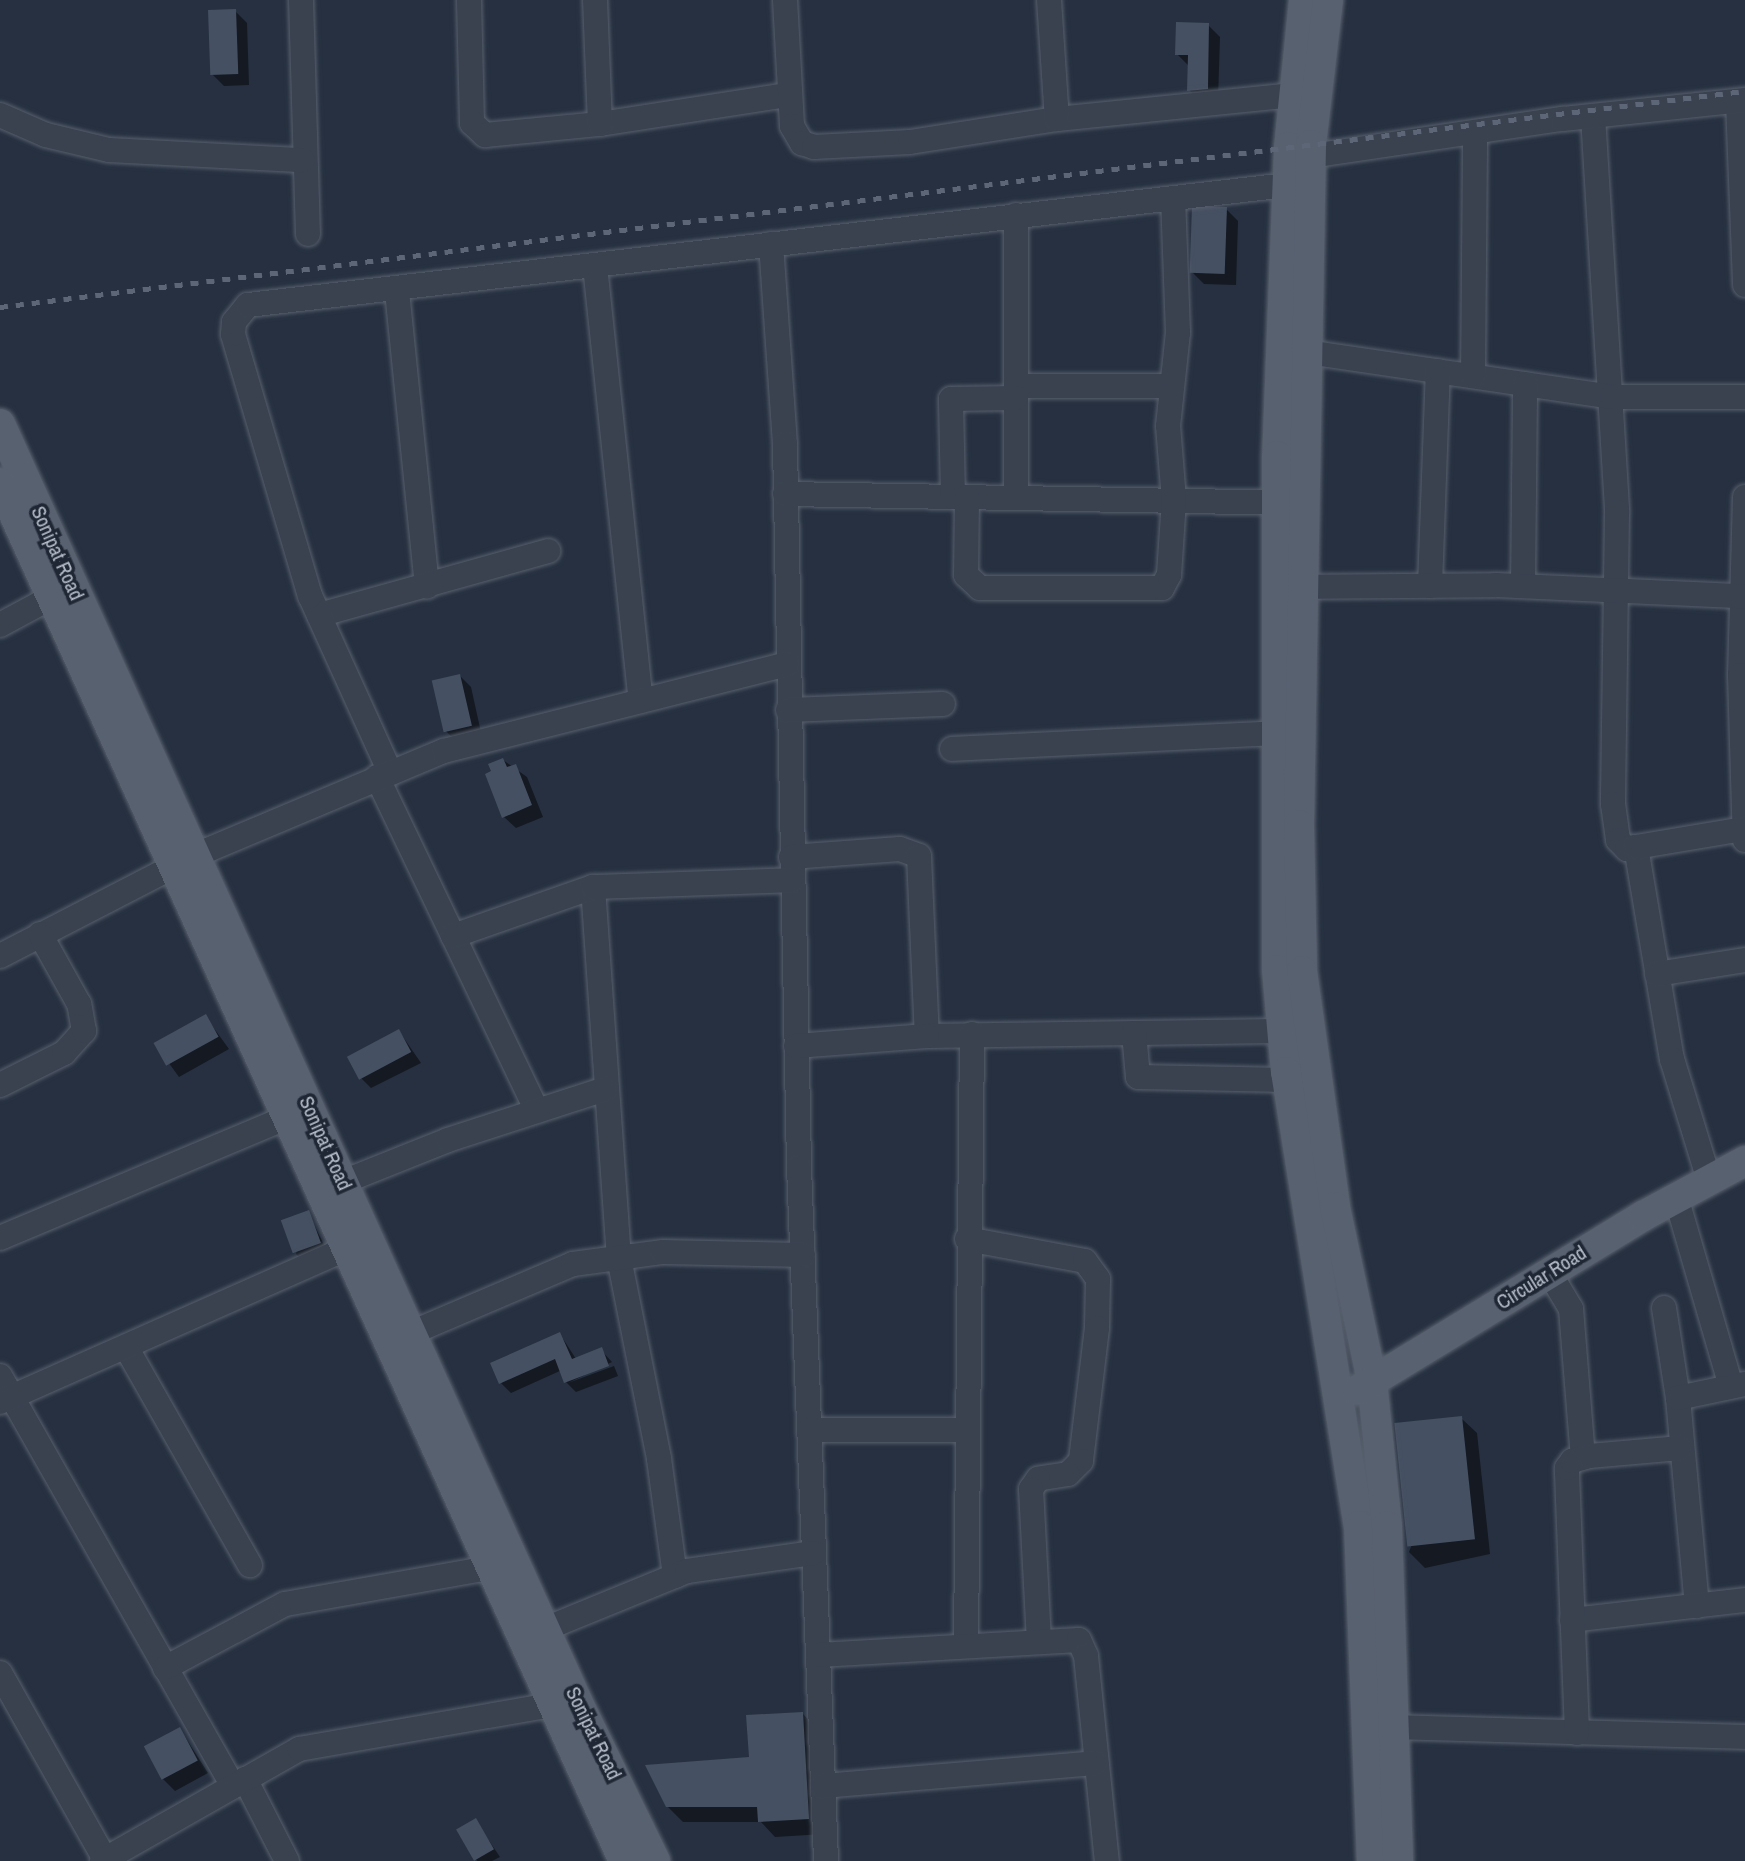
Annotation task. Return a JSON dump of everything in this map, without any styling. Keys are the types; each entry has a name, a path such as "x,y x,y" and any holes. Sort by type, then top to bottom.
{"main road":[{"path":"1288,899 1289,587 1277,503 1287,185 1304,0"},
{"path":"1328,0 1311,156 1307,352 1275,733 1295,1031 1370,1370 1387,1526 1398,1861"},
{"name":"Sonipat Road","path":"0,424 10,495 50,598 343,1182 545,1629 655,1861"},
{"name":"Sonipat Road","path":"10,495 184,861 286,1118 624,1861"},
{"path":"1295,1031 1287,1080 1340,1387 1359,1526 1372,1861"},
{"name":"Circular Road","path":"1340,1387 1549,1272 1676,1197 1745,1147"},
{"name":"Circular Road","path":"1370,1370 1411,1339 1708,1174 1745,1161"}],"street":[{"path":"301,0 303,160 308,234"},
{"path":"469,0 472,123 477,131 519,134 788,95"},
{"path":"595,0 600,124"},
{"path":"785,0 788,95 795,134 814,147 910,142 1057,119 1294,95"},
{"path":"1049,0 1057,119"},
{"path":"1311,156 1593,116 1742,101 1745,285"},
{"path":"0,115 46,135 109,150 303,160"},
{"path":"1593,116 1612,397 1616,590 1613,804 1618,840 1627,849 1744,829"},
{"path":"1473,376 1475,133"},
{"path":"537,1111 453,936 319,615 234,322 248,305 397,291 771,244 1287,185"},
{"path":"1172,386 1016,392 951,399 966,575 980,588 993,591 1162,588 1169,575 1174,500 1168,426 1178,333 1173,198"},
{"path":"1016,215 1016,498"},
{"path":"771,244 785,494 796,1046 826,1861"},
{"path":"595,266 641,701"},
{"path":"397,291 427,586"},
{"path":"1307,352 1612,397 1745,397"},
{"path":"1430,586 1438,371"},
{"path":"1523,586 1525,384"},
{"path":"785,494 1277,503"},
{"path":"1745,497 1742,596 1745,840"},
{"path":"319,615 548,551"},
{"path":"1289,587 1523,586 1742,596"},
{"path":"0,625 50,598"},
{"path":"0,956 184,861 444,751 787,664"},
{"path":"788,710 943,704"},
{"path":"952,749 1275,733"},
{"path":"1636,847 1672,1059 1708,1174"},
{"path":"453,936 593,887 791,868 900,849 919,856 927,1036"},
{"path":"593,887 619,1258 659,1459 675,1576"},
{"path":"0,1085 64,1053 84,1031 79,1004 40,934"},
{"path":"1657,974 1745,960"},
{"path":"796,1046 972,1034 1295,1031"},
{"path":"1134,1033 1138,1077 1287,1080"},
{"path":"966,1646 967,1239 972,1034"},
{"path":"343,1182 605,1089"},
{"path":"0,1238 286,1118"},
{"path":"1676,1197 1738,1385 1678,1398"},
{"path":"967,1239 1085,1261 1098,1279 1097,1328 1081,1461 1068,1474 1038,1479 1031,1489 1039,1641"},
{"path":"287,1861 165,1668 4,1392 126,1347 346,1249"},
{"path":"411,1333 573,1264 663,1252 803,1255"},
{"path":"1549,1272 1571,1309 1583,1458"},
{"path":"1664,1308 1678,1398 1680,1448 1697,1606"},
{"path":"126,1347 250,1565"},
{"path":"810,1430 966,1430"},
{"path":"1577,1733 1565,1481 1572,1461 1680,1448"},
{"path":"545,1629 675,1576 814,1553"},
{"path":"165,1668 285,1604 490,1568"},
{"path":"1572,1620 1745,1600"},
{"path":"819,1655 1073,1638 1084,1647 1107,1861"},
{"path":"0,1673 105,1860 299,1749 552,1705"},
{"path":"1394,1727 1745,1737"},
{"path":"823,1786 1095,1763"}],"building":[{"path":"236,9 238,74 210,75 208,10"},
{"path":"1176,22 1209,23 1208,89 1187,91 1188,55 1175,55"},
{"path":"1192,206 1227,207 1225,274 1190,273"},
{"path":"460,674 472,726 444,732 432,681"},
{"path":"503,758 507,767 516,764 532,805 502,818 485,774 491,771 488,764"},
{"path":"206,1014 219,1037 166,1066 154,1043"},
{"path":"399,1029 411,1052 359,1080 347,1057"},
{"path":"309,1210 321,1243 293,1253 281,1220"},
{"path":"560,1332 572,1359 602,1347 609,1366 564,1383 555,1359 499,1384 490,1363"},
{"path":"1462,1416 1475,1539 1407,1546 1394,1423"},
{"path":"803,1712 809,1819 758,1822 757,1807 666,1807 645,1765 749,1757 746,1715"},
{"path":"180,1727 198,1761 162,1780 144,1746"},
{"path":"476,1818 494,1849 474,1861 456,1829"}],"railway":[{"path":"0,307 1745,91"}]}
